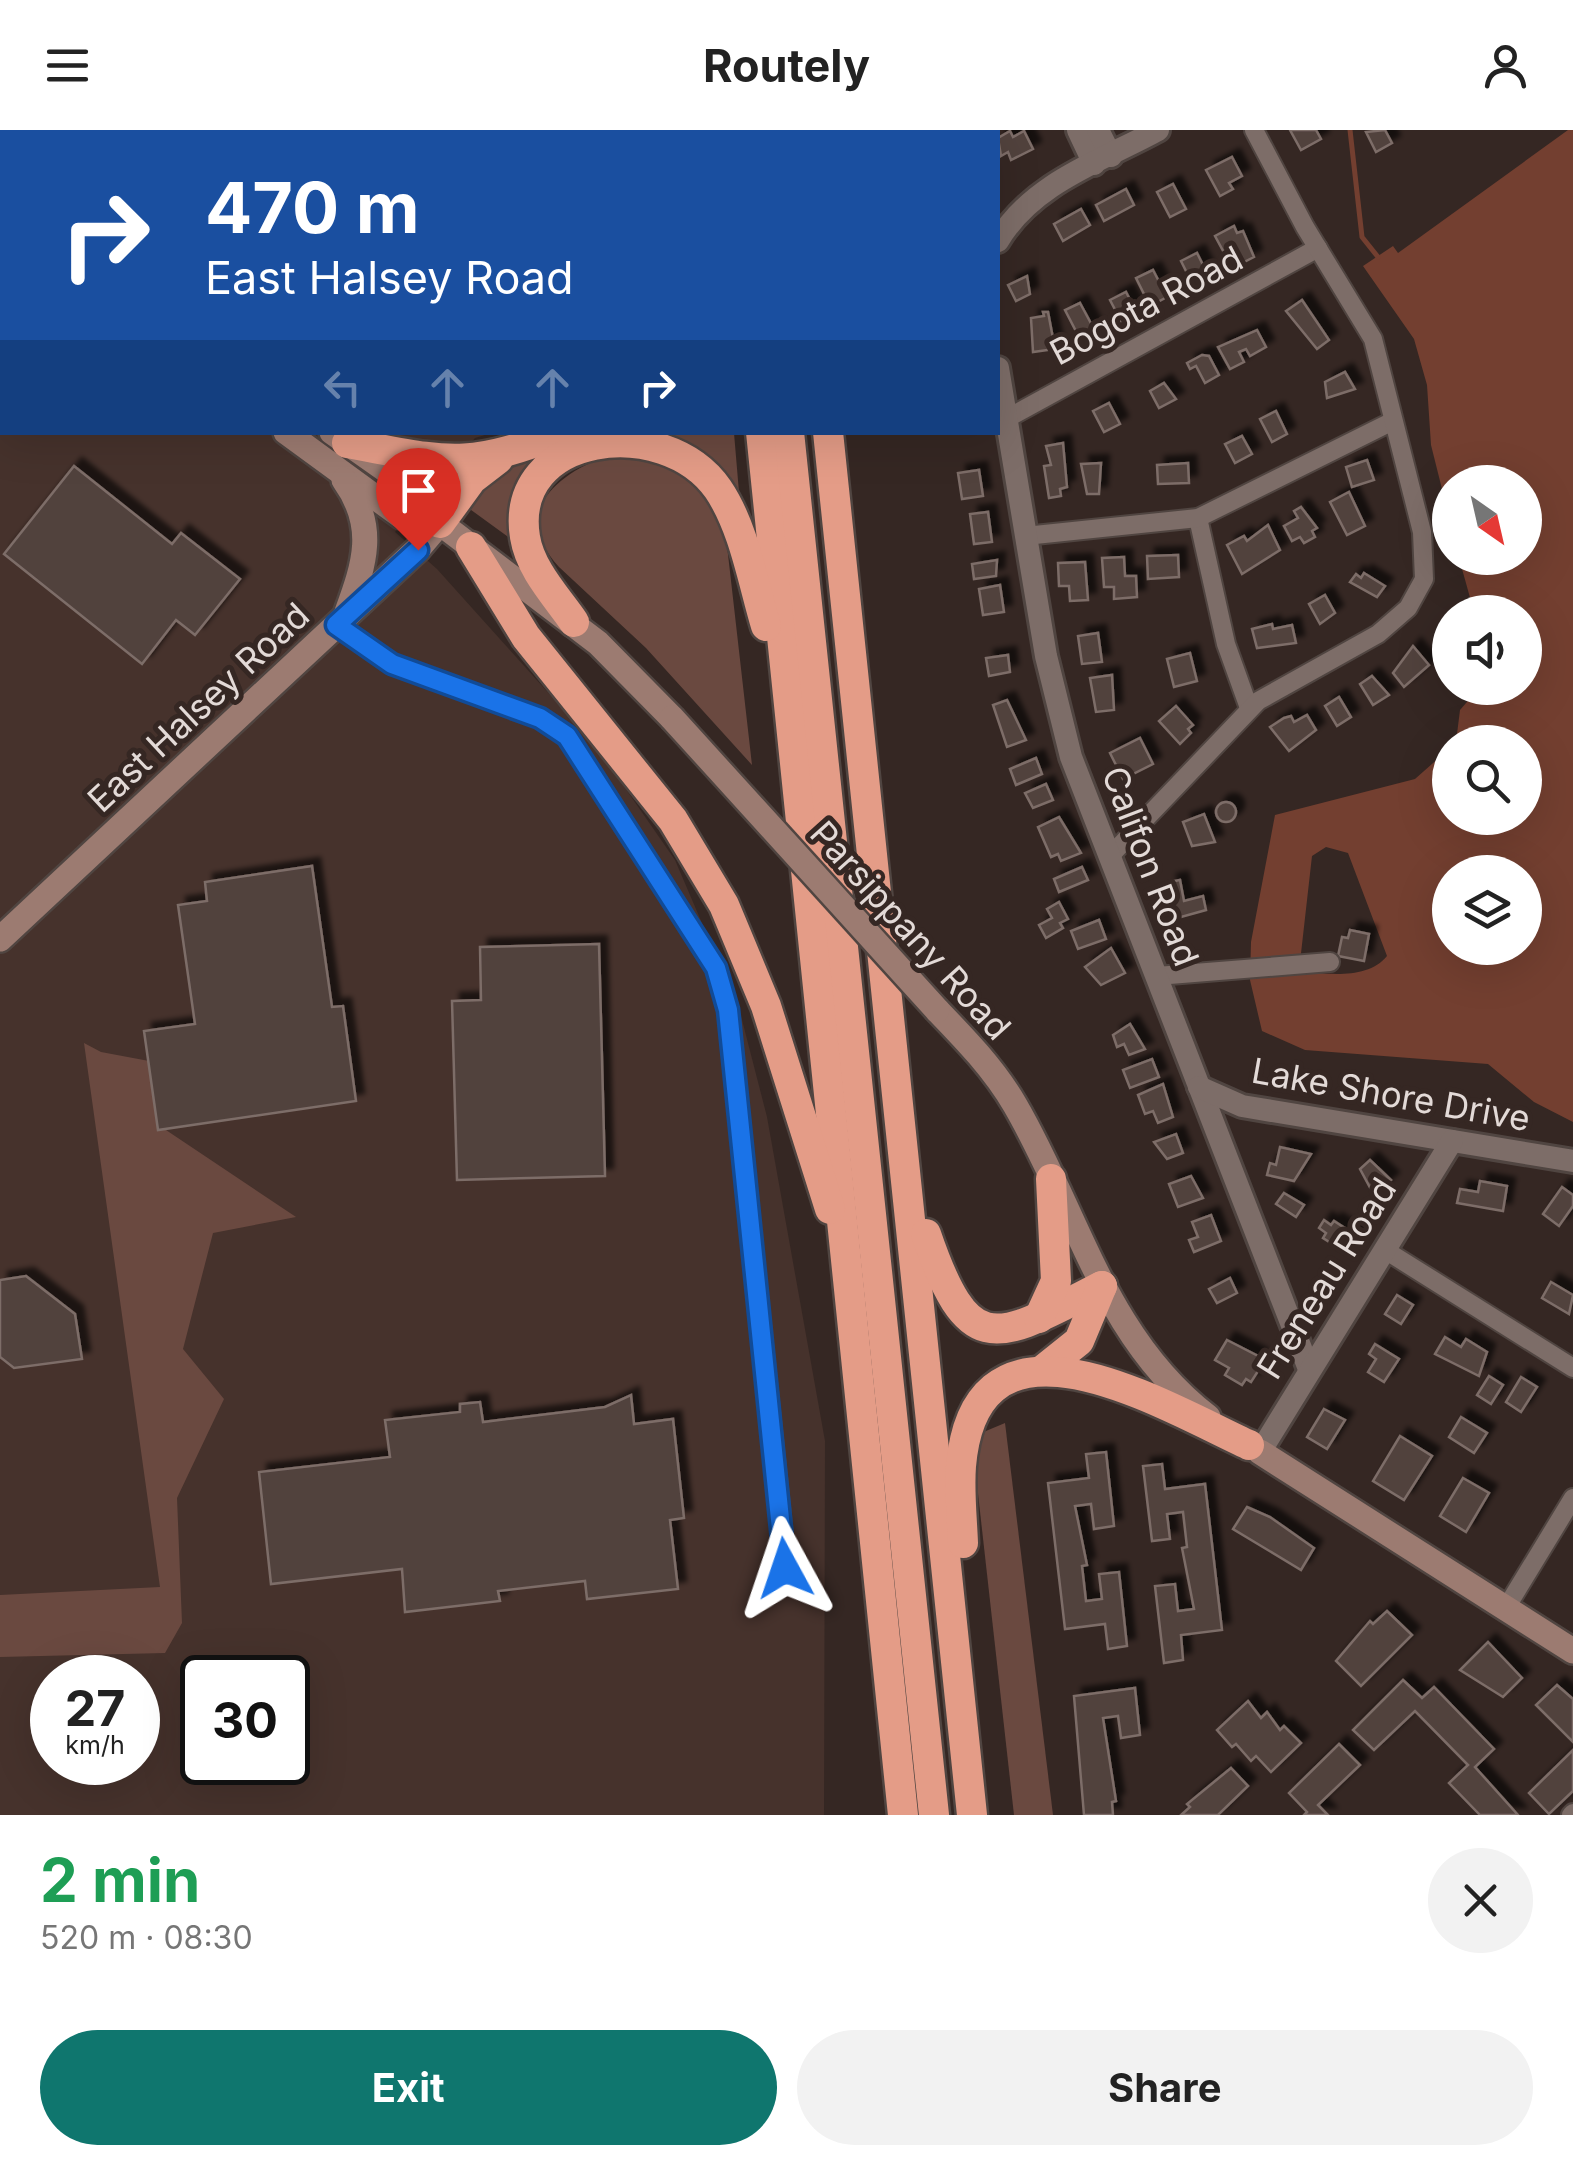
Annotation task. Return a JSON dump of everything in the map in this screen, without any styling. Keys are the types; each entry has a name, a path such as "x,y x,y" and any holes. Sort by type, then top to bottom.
{"highway":[{"path":"440,523 472,479 501,457 555,435"},
{"path":"761,435 903,1815"},
{"path":"788,435 934,1815"},
{"path":"828,435 971,1808"},
{"path":"574,622 529,553 524,521 531,494 554,464 582,447 625,440 658,446 704,473 730,510 784,681"},
{"path":"339,448 443,461 501,457"},
{"path":"471,547 526,638 673,820 724,905 766,1006 802,1132 846,1256"},
{"path":"1039,1318 1056,1281 1051,1179"},
{"path":"909,1184 944,1288 956,1307 972,1321 993,1328 1016,1327 1102,1286"},
{"path":"1044,1369 1079,1342 1102,1286"},
{"path":"971,1808 961,1466 970,1424 986,1396 1009,1378 1044,1369 1084,1375 1254,1449"}],"main road":[{"name":"Parsippany Road","path":"296,435 339,448 420,494 440,523 574,622 672,718 1003,1086 1127,1332 1169,1383 1254,1449 1573,1652"},
{"path":"339,448 367,530 362,573 340,622"},
{"name":"East Halsey Road","path":"0,939 340,622 440,523"}],"street":[{"path":"1078,130 1103,160"},
{"path":"1098,130 1103,160"},
{"path":"1003,232 1040,193 1158,130"},
{"path":"1110,856 1169,799 1249,708 1276,688 1378,634 1401,616 1419,592 1426,570 1422,532 1373,339 1254,130"},
{"name":"Bogota Road","path":"1006,419 1318,248"},
{"name":"Califon Road","path":"1000,381 1054,698 1110,856 1309,1369"},
{"path":"1025,536 1198,518 1393,421"},
{"path":"1198,518 1226,644 1249,708"},
{"path":"340,622 392,664 540,718 567,736 716,968 728,1010 785,1553 785,1568 776,1591"},
{"path":"1157,976 1245,966 1302,968 1330,962"},
{"name":"Lake Shore Drive","path":"1199,1087 1242,1106 1573,1161"},
{"name":"Freneau Road","path":"1254,1449 1309,1369 1452,1141"},
{"path":"1385,1250 1573,1368"},
{"path":"1506,1608 1573,1498"}],"shaded area":[{"path":"1573,130 1573,1122 1534,1102 1488,1064 1305,1050 1262,1031 1250,980 1251,942 1275,815 1415,779 1432,764 1432,835 1542,835 1542,725 1458,725 1464,705 1542,705 1542,595 1469,595 1464,575 1542,575 1542,465 1436,465 1427,385 1414,339 1363,266 1393,246 1398,253","holes":["1326,847 1348,853 1387,956 1379,964 1358,972 1299,971 1312,856"]},
{"path":"0,435 485,435 475,438 395,532 437,569 596,746 675,860 740,1012 767,1117 825,1441 824,1815 0,1815"},
{"path":"582,435 734,435 740,504 714,471 569,446 515,542 467,507 494,474"},
{"path":"609,455 651,457 695,479 725,528 752,765 646,648 559,567 545,547 538,529 539,512 546,498 572,473"},
{"path":"84,1043 101,1052 149,1061 157,1124 296,1217 213,1233 183,1349 224,1399 177,1498 182,1623 165,1653 0,1657 0,1595 160,1587"},
{"path":"1005,1423 1053,1815 1014,1815 973,1449 974,1436"}],"building":[{"path":"1290,130 1316,130 1321,139 1301,150"},
{"path":"1385,130 1392,143 1376,152 1366,132"},
{"path":"1010,131 1013,137 1024,131 1033,149 1011,160 1008,152 1001,156 1000,137"},
{"path":"1232,157 1242,176 1229,183 1233,189 1220,196 1206,170"},
{"path":"1173,184 1186,209 1170,217 1157,192"},
{"path":"1126,189 1134,205 1104,221 1096,205"},
{"path":"1081,209 1090,225 1063,241 1054,224"},
{"path":"1234,226 1237,233 1243,231 1254,257 1244,262 1235,256 1228,260 1215,236"},
{"path":"1197,253 1205,269 1189,277 1181,261"},
{"path":"1153,270 1167,297 1150,306 1136,278"},
{"path":"1027,276 1030,294 1016,301 1008,285"},
{"path":"1126,292 1137,313 1121,321 1110,300"},
{"path":"1302,300 1329,340 1317,349 1286,311"},
{"path":"1080,303 1094,329 1079,337 1065,310"},
{"path":"1043,312 1048,312 1055,349 1033,352 1031,318 1044,316"},
{"path":"1257,330 1266,347 1250,356 1246,349 1239,352 1244,362 1230,369 1218,347"},
{"path":"1202,355 1209,356 1219,375 1205,383 1196,366 1190,369 1187,363"},
{"path":"1345,372 1355,389 1327,398 1325,382"},
{"path":"1164,383 1176,399 1159,408 1150,391"},
{"path":"1109,403 1120,424 1104,432 1093,411"},
{"path":"1276,411 1287,434 1272,442 1260,419"},
{"path":"1242,436 1252,454 1235,463 1225,444"},
{"path":"1063,443 1067,487 1060,489 1061,496 1049,498 1044,466 1051,465 1046,446"},
{"path":"1367,460 1374,480 1352,487 1346,467"},
{"path":"1101,463 1099,494 1087,494 1081,464"},
{"path":"1188,463 1189,483 1158,484 1157,465"},
{"path":"74,466 172,544 181,533 240,579 195,635 176,620 142,664 4,554"},
{"path":"979,470 983,496 962,499 958,473"},
{"path":"1349,492 1365,526 1347,535 1330,502"},
{"path":"1301,507 1317,528 1312,531 1315,537 1304,543 1300,537 1292,541 1284,526 1298,518 1294,511"},
{"path":"988,512 992,542 974,544 970,514"},
{"path":"1268,525 1280,550 1242,574 1227,545 1244,536 1247,541"},
{"path":"1178,555 1179,577 1148,579 1147,556"},
{"path":"1124,557 1125,576 1136,576 1137,597 1114,599 1114,587 1104,587 1102,558"},
{"path":"997,560 996,576 974,579 972,564"},
{"path":"1085,562 1088,600 1070,601 1069,586 1059,586 1058,563"},
{"path":"1364,573 1385,586 1377,597 1350,582 1356,574 1361,578"},
{"path":"1000,585 1004,612 983,615 979,589"},
{"path":"1325,595 1335,613 1320,624 1309,604"},
{"path":"1272,624 1273,629 1292,625 1296,643 1257,648 1252,629"},
{"path":"1098,633 1102,662 1082,664 1078,636"},
{"path":"1413,646 1429,665 1404,687 1393,673"},
{"path":"1190,653 1197,681 1174,687 1167,659"},
{"path":"1008,655 1010,672 989,676 986,658"},
{"path":"1112,675 1114,710 1096,712 1090,678"},
{"path":"1372,676 1389,695 1373,705 1360,684"},
{"path":"1339,697 1351,717 1337,726 1325,706"},
{"path":"1007,700 1026,740 1007,747 993,705"},
{"path":"1176,706 1193,725 1180,744 1159,721"},
{"path":"1307,715 1316,730 1289,751 1270,727 1284,718 1291,716 1294,722"},
{"path":"1140,738 1153,764 1123,779 1110,753"},
{"path":"1036,758 1042,774 1016,785 1010,769"},
{"path":"1046,784 1053,800 1033,808 1025,793"},
{"path":"1226,802 1236,812 1226,822 1216,812"},
{"path":"1204,814 1215,842 1192,846 1183,822"},
{"path":"1059,817 1081,853 1061,861 1058,854 1051,857 1038,827"},
{"path":"312,866 332,1007 343,1006 356,1101 158,1130 144,1031 195,1024 178,905 207,901 205,882"},
{"path":"1082,867 1088,880 1059,892 1054,879"},
{"path":"1180,880 1184,901 1203,896 1206,910 1174,919 1169,882"},
{"path":"1059,902 1068,919 1060,923 1063,928 1046,938 1039,925 1052,918 1047,909"},
{"path":"1099,920 1106,939 1078,949 1071,931"},
{"path":"1350,930 1369,934 1364,961 1338,956 1342,937 1348,938"},
{"path":"599,944 605,1176 457,1180 452,1001 481,1000 480,947"},
{"path":"1111,948 1125,973 1101,985 1085,967"},
{"path":"1130,1024 1145,1049 1129,1055 1124,1044 1117,1047 1113,1035"},
{"path":"1152,1059 1159,1077 1130,1088 1123,1070"},
{"path":"1163,1084 1173,1117 1158,1123 1153,1111 1145,1114 1138,1095"},
{"path":"1176,1134 1183,1153 1167,1159 1154,1142"},
{"path":"1280,1147 1311,1154 1294,1181 1267,1175 1270,1163 1276,1165"},
{"path":"1370,1160 1391,1180 1374,1195 1360,1169"},
{"path":"1191,1176 1203,1198 1178,1207 1169,1184"},
{"path":"1480,1181 1507,1186 1503,1211 1457,1203 1460,1189 1478,1192"},
{"path":"1562,1187 1573,1195 1573,1206 1559,1226 1543,1214"},
{"path":"1284,1193 1304,1205 1296,1217 1276,1204"},
{"path":"1211,1215 1221,1241 1194,1252 1189,1240 1198,1237 1192,1222"},
{"path":"1324,1220 1331,1225 1334,1221 1357,1236 1352,1244 1348,1241 1342,1250 1323,1238 1326,1233 1319,1228"},
{"path":"26,1276 75,1314 82,1359 14,1368 0,1357 0,1280"},
{"path":"1230,1278 1237,1293 1217,1303 1209,1289"},
{"path":"1551,1282 1573,1295 1569,1314 1542,1298"},
{"path":"1397,1295 1413,1305 1401,1324 1385,1314"},
{"path":"1445,1337 1461,1347 1466,1339 1487,1352 1479,1376 1435,1354"},
{"path":"1227,1340 1260,1357 1255,1365 1260,1368 1251,1382 1246,1379 1242,1385 1225,1375 1229,1368 1215,1360"},
{"path":"1375,1344 1399,1359 1384,1382 1368,1372 1376,1359 1369,1354"},
{"path":"1489,1376 1503,1385 1491,1404 1477,1395"},
{"path":"1521,1377 1537,1387 1521,1412 1506,1402"},
{"path":"631,1395 634,1424 673,1419 684,1518 670,1520 678,1589 587,1599 585,1581 498,1591 500,1601 405,1612 402,1569 271,1584 259,1472 390,1457 385,1420 460,1412 460,1404 480,1402 483,1422 605,1407"},
{"path":"1324,1409 1345,1420 1327,1449 1307,1437"},
{"path":"1461,1417 1487,1433 1474,1453 1449,1437"},
{"path":"1400,1436 1432,1456 1404,1500 1373,1481"},
{"path":"1106,1452 1114,1526 1094,1529 1091,1504 1075,1506 1087,1565 1082,1566 1086,1601 1102,1599 1099,1574 1119,1572 1127,1646 1108,1649 1105,1624 1065,1629 1048,1483 1089,1478 1086,1454"},
{"path":"1162,1464 1165,1489 1205,1484 1222,1630 1181,1635 1183,1660 1164,1663 1155,1586 1175,1584 1178,1611 1194,1609 1182,1548 1187,1547 1183,1512 1167,1514 1170,1539 1152,1541 1143,1466"},
{"path":"1463,1478 1489,1493 1466,1532 1440,1516"},
{"path":"1247,1507 1270,1517 1314,1548 1301,1570 1233,1529"},
{"path":"1387,1611 1412,1635 1361,1686 1336,1661 1370,1621 1373,1624"},
{"path":"1488,1642 1522,1678 1503,1697 1460,1670"},
{"path":"1403,1680 1422,1698 1434,1687 1494,1749 1475,1767 1518,1815 1480,1815 1449,1783 1468,1765 1415,1711 1374,1750 1353,1730"},
{"path":"1557,1685 1573,1699 1573,1742 1536,1705"},
{"path":"1135,1688 1140,1735 1121,1738 1118,1716 1103,1718 1116,1801 1112,1802 1113,1815 1084,1815 1074,1696"},
{"path":"1248,1701 1261,1718 1267,1712 1280,1730 1284,1726 1301,1743 1271,1772 1256,1756 1251,1761 1236,1744 1232,1747 1217,1730"},
{"path":"1339,1744 1360,1765 1318,1805 1328,1815 1304,1815 1307,1812 1289,1793"},
{"path":"1573,1750 1573,1791 1549,1814 1529,1793"},
{"path":"1231,1768 1248,1786 1218,1815 1181,1815 1190,1807 1187,1804"}],"waterway":[{"path":"1350,130 1362,237 1378,257"}],"route":[{"path":"418,550 336,625 365,649 392,664 540,718 567,736 588,762 716,968 728,1010 785,1568"}]}
